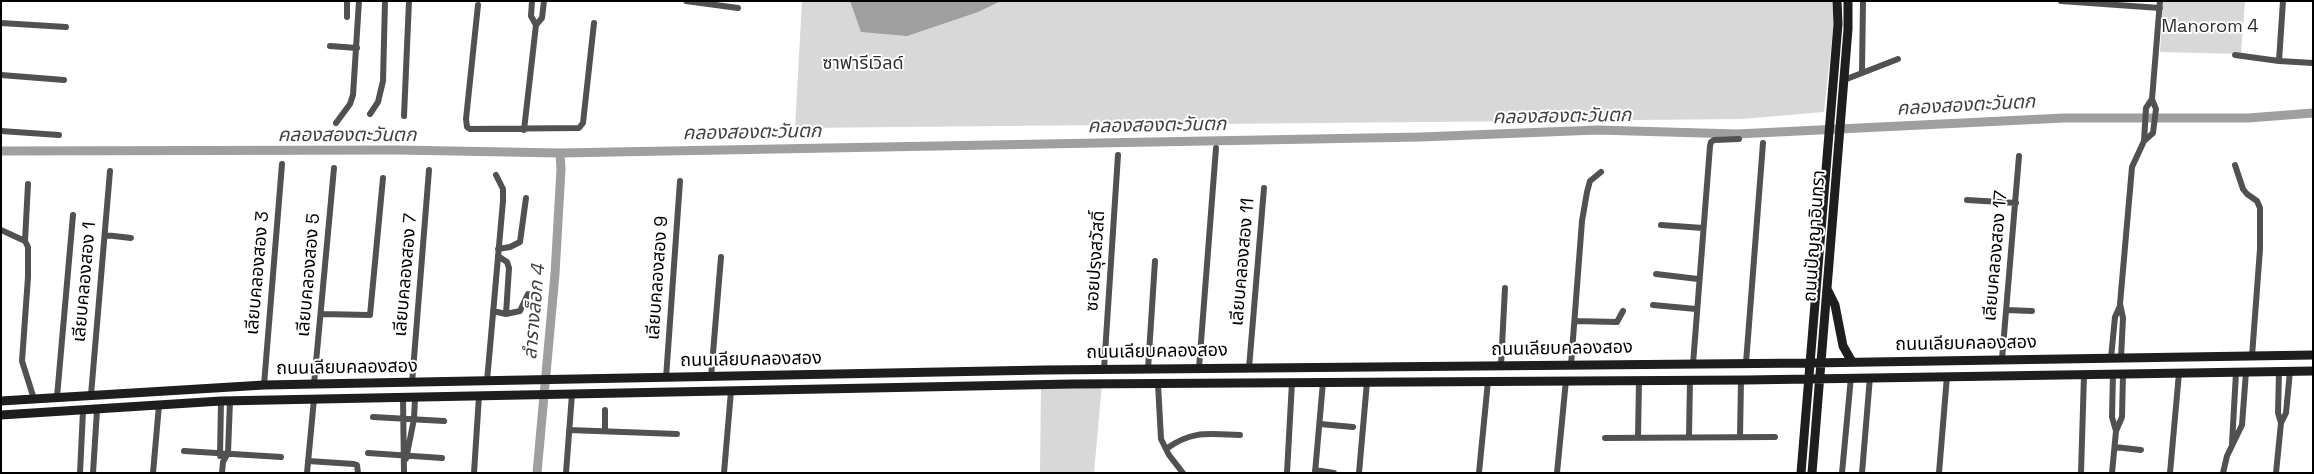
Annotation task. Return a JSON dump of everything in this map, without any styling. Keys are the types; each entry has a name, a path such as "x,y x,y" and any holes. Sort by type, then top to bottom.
{"main road":[{"name":"ถนนปัญญาอินทรา","path":"1801,473 1838,24 1837,1"},
{"name":"ถนนปัญญาอินทรา","path":"1812,473 1842,108 1848,29 1848,1"},
{"path":"1830,124 1840,125"},
{"path":"1827,289 1835,305 1843,346 1852,362"},
{"name":"ถนนเลียบคลองสอง","path":"1,401 213,387 314,384 1104,369 1821,363 2313,356"},
{"path":"1544,365 1544,380"},
{"name":"ถนนเลียบคลองสอง","path":"1,415 222,401 572,394 1292,382 1741,380 1820,377 2313,371"},
{"path":"213,387 222,401"}],"street":[{"path":"347,1 347,17"},
{"path":"336,123 350,104 353,95 359,1"},
{"path":"370,114 378,102 382,81 385,1"},
{"path":"404,116 409,1"},
{"path":"532,1 531,16 536,25"},
{"path":"524,130 536,25 542,18 544,1"},
{"path":"686,1 738,8"},
{"path":"1862,71 1863,1"},
{"path":"2061,1 2160,5 2152,99 2156,109 2153,133 2144,141 2132,167 2120,304 2115,317 2111,358"},
{"path":"2279,61 2283,1"},
{"path":"478,5 466,127 473,129 575,129 582,125 594,23"},
{"path":"1,23 66,27"},
{"path":"330,46 357,48"},
{"path":"2235,55 2313,63"},
{"path":"1844,80 1854,77 1862,71 1898,59"},
{"path":"1,75 64,80"},
{"path":"2144,141 2146,108 2152,99"},
{"path":"1,131 59,135"},
{"path":"1693,364 1698,278 1711,142 1740,139"},
{"path":"1746,363 1763,143"},
{"path":"1199,368 1216,148"},
{"name":"ซอยปรุงสวัสดิ์","path":"1104,369 1118,155"},
{"name":"เลียบคลองสอง 17","path":"2002,359 2019,156"},
{"name":"เลียบคลองสอง 3","path":"264,385 282,164"},
{"path":"2236,165 2243,189 2257,201 2260,208 2260,249 2252,356"},
{"name":"เลียบคลองสอง 5","path":"314,384 334,168"},
{"name":"เลียบคลองสอง 7","path":"412,383 430,170"},
{"name":"เลียบคลองสอง 1","path":"90,395 110,171"},
{"path":"1571,365 1587,192 1590,181 1601,172"},
{"path":"487,381 503,189 496,175"},
{"path":"321,314 370,315 383,178"},
{"name":"เลียบคลองสอง 9","path":"666,378 680,181"},
{"path":"28,184 25,241 29,254 22,361 34,399"},
{"name":"เลียบคลองสอง 11","path":"1249,368 1264,188"},
{"path":"498,252 520,242 526,198"},
{"path":"1967,200 2016,203"},
{"path":"57,397 73,215"},
{"path":"1661,225 1703,228"},
{"path":"1,230 25,241"},
{"path":"105,235 131,238"},
{"path":"498,252 507,262 509,268 506,314"},
{"path":"711,377 721,258"},
{"path":"1148,369 1155,262"},
{"path":"1656,274 1698,278"},
{"path":"1501,365 1505,288"},
{"path":"493,311 506,314 520,312 528,294"},
{"path":"2120,304 2123,318 2121,358"},
{"path":"1653,305 1696,308"},
{"path":"2006,310 2032,312"},
{"path":"1575,321 1616,322 1623,312"},
{"path":"2276,473 2281,423 2286,413 2290,371"},
{"path":"2232,444 2240,432 2242,424 2246,372"},
{"path":"2279,372 2278,413 2281,423"},
{"path":"2170,473 2179,373"},
{"path":"2223,473 2232,444 2236,373"},
{"path":"2112,473 2116,431 2112,417 2113,374"},
{"path":"2116,431 2122,417 2123,374"},
{"path":"2081,473 2084,375"},
{"path":"1939,473 1947,376"},
{"path":"1842,473 1851,377"},
{"path":"1862,473 1870,377"},
{"path":"1557,473 1566,380"},
{"path":"1638,438 1639,380"},
{"path":"1689,437 1690,380"},
{"path":"1740,437 1741,380"},
{"path":"1479,473 1488,381"},
{"path":"1287,473 1292,382"},
{"path":"1324,382 1315,472 1334,473"},
{"path":"1360,473 1367,382"},
{"path":"1158,384 1161,438 1182,473"},
{"path":"724,473 731,391"},
{"path":"566,473 572,394"},
{"path":"474,473 479,396"},
{"path":"2278,396 2287,396"},
{"path":"403,398 402,418 405,455"},
{"path":"404,473 405,455 414,419 415,398"},
{"path":"307,473 314,399"},
{"path":"222,401 219,453 223,462"},
{"path":"222,401 228,453 223,462 222,473"},
{"path":"153,473 158,405"},
{"path":"80,473 83,410"},
{"path":"93,473 97,410"},
{"path":"605,410 605,432"},
{"path":"373,417 444,420"},
{"path":"1320,424 1353,427"},
{"path":"569,430 677,434"},
{"path":"1166,449 1188,436 1200,433 1240,435"},
{"path":"1605,438 1775,437"},
{"path":"2115,447 2141,450"},
{"path":"184,451 280,457"},
{"path":"368,453 442,458"},
{"path":"308,461 354,464 357,466 358,473"}],"green space":[{"name":"ซาฟารีเวิลด์","path":"802,1 1832,1 1834,20 1824,112 1742,119 795,128"},
{"name":"Manorom 4","path":"2163,1 2245,1 2241,54 2160,52"},
{"path":"1102,384 1094,473 1040,473 1041,385"}],"shaded area":[{"path":"850,1 1001,1 978,12 907,36 861,32"}],"waterway":[{"name":"คลองสองตะวันตก","path":"1,151 398,150 560,153 1421,137 1597,130 1737,134 2064,118 2248,118 2313,113"},
{"name":"ลำรางล็อก 4","path":"537,473 555,274 561,169 560,153"}]}
